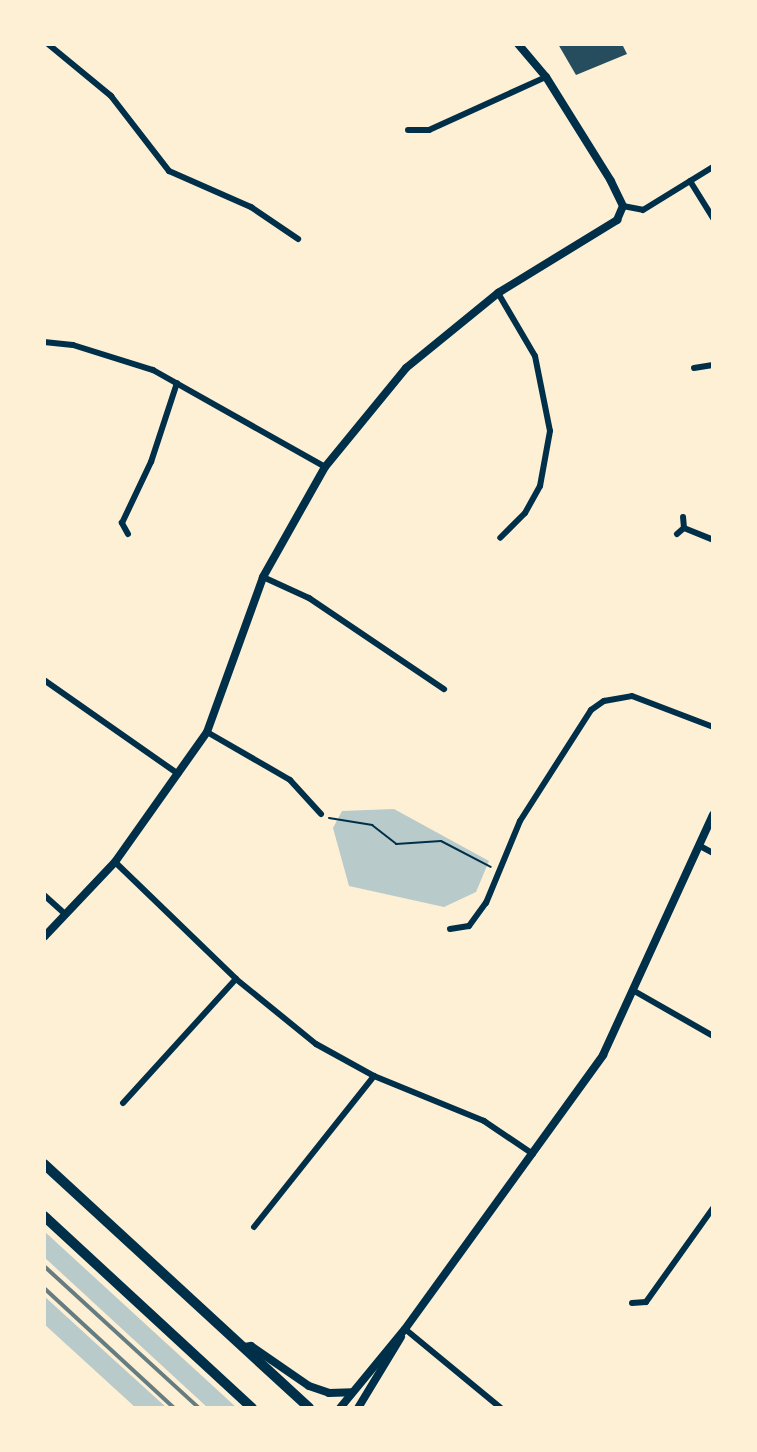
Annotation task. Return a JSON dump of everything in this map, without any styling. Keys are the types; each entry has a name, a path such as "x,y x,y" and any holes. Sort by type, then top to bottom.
{"main road":[{"path":"44,1164 309,1408"},
{"path":"44,1216 252,1408"}],"street":[{"path":"48,44 111,96 169,171 251,207 298,239"},
{"path":"518,44 546,77 623,206 643,210 713,167"},
{"path":"408,130 429,130 546,77"},
{"path":"690,181 713,218"},
{"path":"44,937 115,862 181,776 207,732 263,577 325,467 406,368 498,293 617,220 623,206"},
{"path":"498,293 535,356 550,431 540,486 525,513 500,538"},
{"path":"44,342 120,358 177,383 325,467"},
{"path":"694,368 713,365"},
{"path":"128,534 122,523 151,462 177,383"},
{"path":"683,517 684,528"},
{"path":"677,534 684,528"},
{"path":"684,528 713,540"},
{"path":"263,577 309,598 444,689"},
{"path":"44,680 181,776"},
{"path":"450,929 469,926 494,891 520,821 591,710 604,701 632,696 713,727"},
{"path":"207,732 290,780 321,814"},
{"path":"340,1408 405,1329 603,1055 636,992 713,815"},
{"path":"700,846 713,853"},
{"path":"115,862 236,979 316,1044 374,1076 484,1121 533,1154"},
{"path":"44,895 65,914"},
{"path":"123,1103 236,979"},
{"path":"636,992 713,1036"},
{"path":"254,1227 374,1076"},
{"path":"646,1302 713,1208"},
{"path":"632,1303 646,1302"},
{"path":"646,1302 654,1311"},
{"path":"358,1408 387,1367 405,1329"},
{"path":"405,1329 501,1408"},
{"path":"244,1347 251,1346 309,1386 329,1393 352,1392"}],"path":[{"path":"321,814 337,823 372,825 396,844 441,841 501,870"}],"shaded area":[{"path":"394,809 489,861 476,892 444,907 349,886 333,828 342,811"},
{"path":"44,1231 237,1408 208,1408 44,1257"},
{"path":"44,1296 167,1408 136,1408 44,1324"}],"building":[{"path":"558,44 622,44 627,54 576,75"}],"railway":[{"path":"44,1266 199,1408"},
{"path":"44,1288 174,1408"}]}
